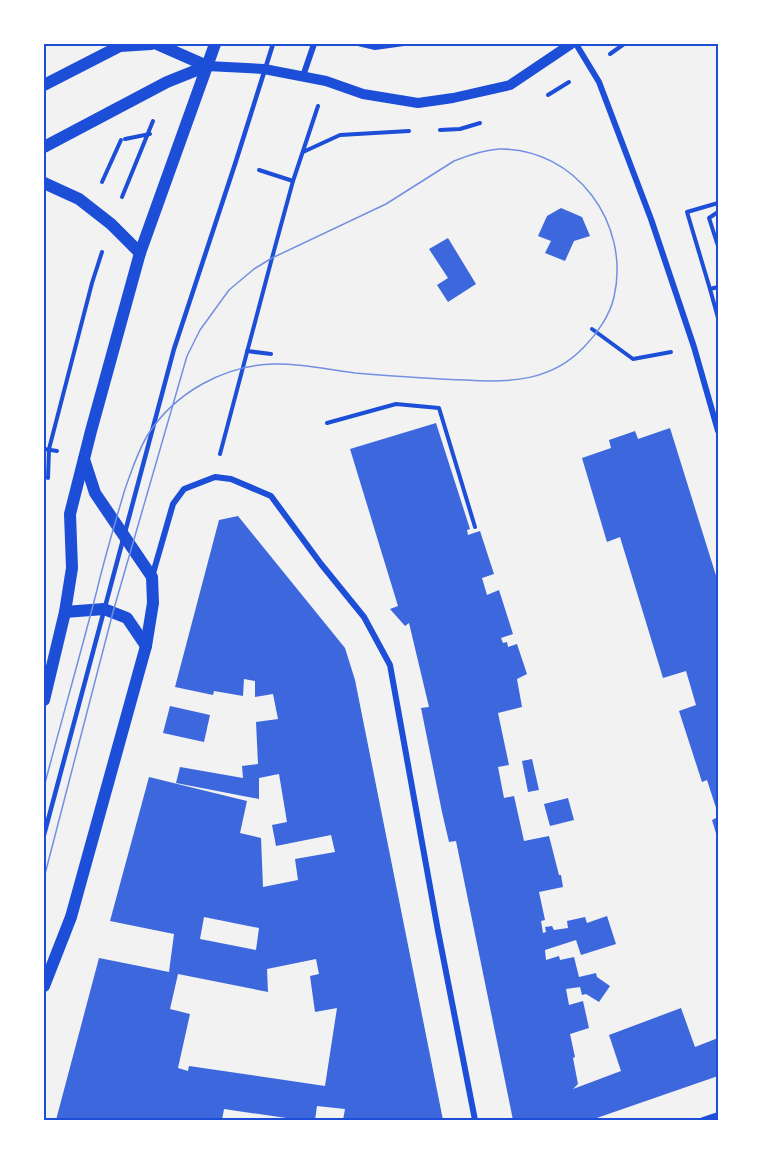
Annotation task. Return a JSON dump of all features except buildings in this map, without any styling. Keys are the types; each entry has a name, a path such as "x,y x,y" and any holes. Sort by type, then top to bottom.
{"main road":[{"path":"44,85 121,45 151,44"},
{"path":"157,44 207,66"},
{"path":"44,700 65,612 72,568 70,514 84,458 140,253 215,44"},
{"path":"44,147 167,82 207,66"},
{"path":"44,183 79,199 111,224 140,253"},
{"path":"44,986 71,917 146,646 153,603 152,577 95,493 84,458"},
{"path":"65,612 104,609 127,618 146,646"}],"street":[{"path":"303,76 314,44"},
{"path":"207,66 264,69 326,81 363,94 418,102 453,98 510,85 571,44"},
{"path":"576,44 599,82 651,219 694,347 718,431"},
{"path":"152,577 173,504 184,489 215,477 231,479 271,496 364,617 390,665 475,1120"},
{"path":"703,1120 718,1115"}],"lane":[{"path":"44,835 174,349 273,44"}],"path":[{"path":"358,44 375,48 404,44"},
{"path":"215,477 226,425 293,181 326,81"},
{"path":"718,203 687,212 718,318"},
{"path":"718,212 709,218 718,246"},
{"path":"710,289 718,287"},
{"path":"592,329 633,359 694,347"},
{"path":"247,351 271,354"},
{"path":"327,423 396,404 440,408 475,527"}],"tram line":[{"path":"44,787 125,489 140,449 158,421 171,407 186,395 202,384 219,376 255,366 294,365 355,373 482,381 514,380 558,367 584,347 602,324 614,297 617,270 614,243 605,218 592,195 574,176 552,161 527,152 499,149 471,155 454,161 386,204 272,258 254,269 229,290 200,330 187,356 113,612 44,878"}]}
